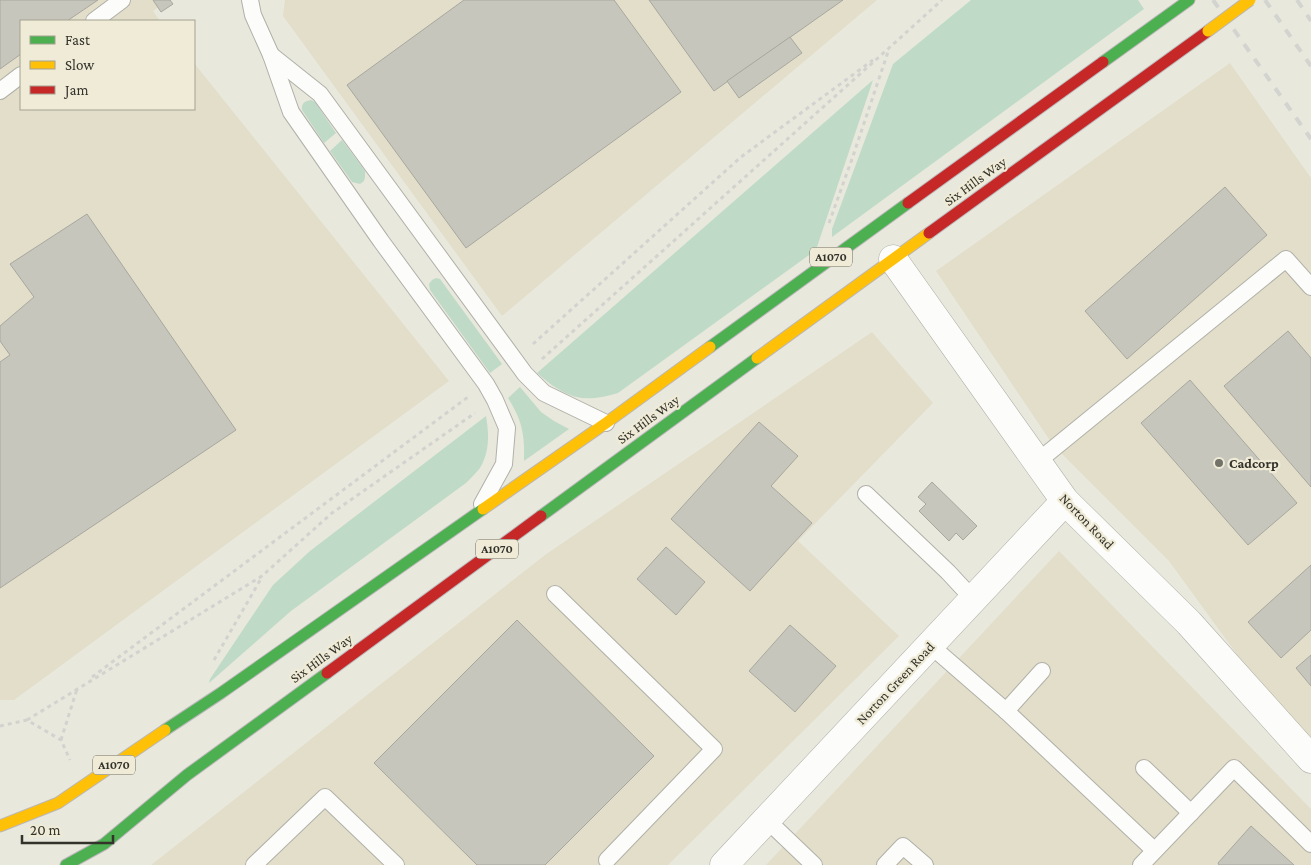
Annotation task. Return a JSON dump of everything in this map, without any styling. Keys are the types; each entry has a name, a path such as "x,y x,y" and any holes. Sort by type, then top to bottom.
{"main road":[{"name":"Six Hills Way","path":"66,865 104,844 187,775 1250,0"},
{"name":"Six Hills Way","path":"0,826 58,803 221,693 606,423 824,263 1188,1"},
{"path":"100,858 104,844"}],"street":[{"name":"Norton Road","path":"893,259 1065,500 1189,623 1311,758"},
{"name":"Norton Green Road","path":"724,865 1065,500"}],"lane":[{"path":"95,20 122,0"},
{"path":"250,0 253,14 271,55 291,112 381,241 486,384 508,428 504,464 477,514"},
{"path":"271,55 320,94 525,374 544,393 606,423"},
{"path":"0,91 20,76"},
{"path":"1037,462 1286,259 1311,287"},
{"path":"866,494 948,572 973,599"},
{"path":"555,594 714,749 607,863"},
{"path":"930,645 1006,711 1154,850"},
{"path":"1006,711 1042,671"},
{"path":"1144,768 1191,814"},
{"path":"1141,865 1234,768 1311,844"},
{"path":"254,865 325,796 396,865"},
{"path":"767,820 814,865"},
{"path":"885,865 903,846 925,865"}],"path":[{"path":"824,263 823,238 889,48 942,0"},
{"path":"214,661 262,576"},
{"path":"61,740 77,689"},
{"path":"0,726 27,720 61,740 70,760"}],"shaded area":[{"path":"0,0 168,0 153,11 159,20 20,20 20,110 195,110 195,64 449,381 14,700 0,700"},
{"path":"285,0 877,0 502,316 283,16"},
{"path":"1230,63 1311,178 1311,756 1169,561 1053,445 936,271"},
{"path":"872,332 933,403 798,541 899,636 668,865 151,865 545,555"},
{"path":"1059,551 1311,809 1311,865 766,865"}],"green space":[{"path":"971,0 1138,0 1144,9 832,237 832,229 893,64"},
{"path":"873,80 816,250 618,393 594,398 574,396 557,388 537,373"},
{"path":"311,100 315,102 336,133 324,143 302,110 304,103"},
{"path":"342,140 365,171 364,181 360,184 352,182 330,151"},
{"path":"436,278 440,279 502,364 490,373 430,290 429,284"},
{"path":"520,387 541,412 569,429 524,461 522,428 517,413 508,398"},
{"path":"486,416 488,436 486,455 480,468 466,483 291,611 209,683 273,585 310,551"}],"building":[{"path":"0,0 98,0 68,20 20,20 20,55 0,69"},
{"path":"153,0 170,0 173,4 161,12"},
{"path":"464,0 614,0 681,92 466,248 347,85"},
{"path":"649,0 843,0 714,91"},
{"path":"790,37 802,53 739,98 727,81"},
{"path":"1225,187 1267,235 1127,359 1085,311"},
{"path":"87,214 236,430 0,588 0,362 10,355 0,341 0,326 34,297 10,264"},
{"path":"1288,331 1311,358 1311,487 1224,386"},
{"name":"Cadcorp","path":"1190,380 1297,503 1248,545 1141,423"},
{"path":"759,422 798,456 771,486 812,523 750,591 671,519"},
{"path":"932,482 977,526 963,540 956,533 949,541 919,511 926,504 918,497"},
{"path":"666,547 705,582 676,615 637,579"},
{"path":"1311,565 1311,630 1281,658 1248,622"},
{"path":"517,620 654,756 545,865 477,865 374,763"},
{"path":"790,625 836,666 795,712 749,671"},
{"path":"1311,655 1311,686 1296,668"},
{"path":"1251,826 1294,865 1219,865 1218,863"}],"railway":[{"path":"1213,0 1311,139"},
{"path":"1265,0 1311,66"},
{"path":"1297,0 1311,21"}],"traffic: fast":[{"path":"1103,62 1189,0"},
{"path":"710,347 908,203"},
{"path":"541,516 757,358"},
{"path":"165,730 221,693 483,509"},
{"path":"66,865 104,844 187,775 327,673"}],"traffic: slow":[{"path":"1208,31 1250,0"},
{"path":"757,358 929,233"},
{"path":"483,509 710,347"},
{"path":"0,826 58,803 165,730"}],"traffic: jam":[{"path":"929,233 1208,31"},
{"path":"908,203 1103,62"},
{"path":"327,673 541,516"}],"place":[{"name":"Cadcorp","path":"1219,463"}]}
